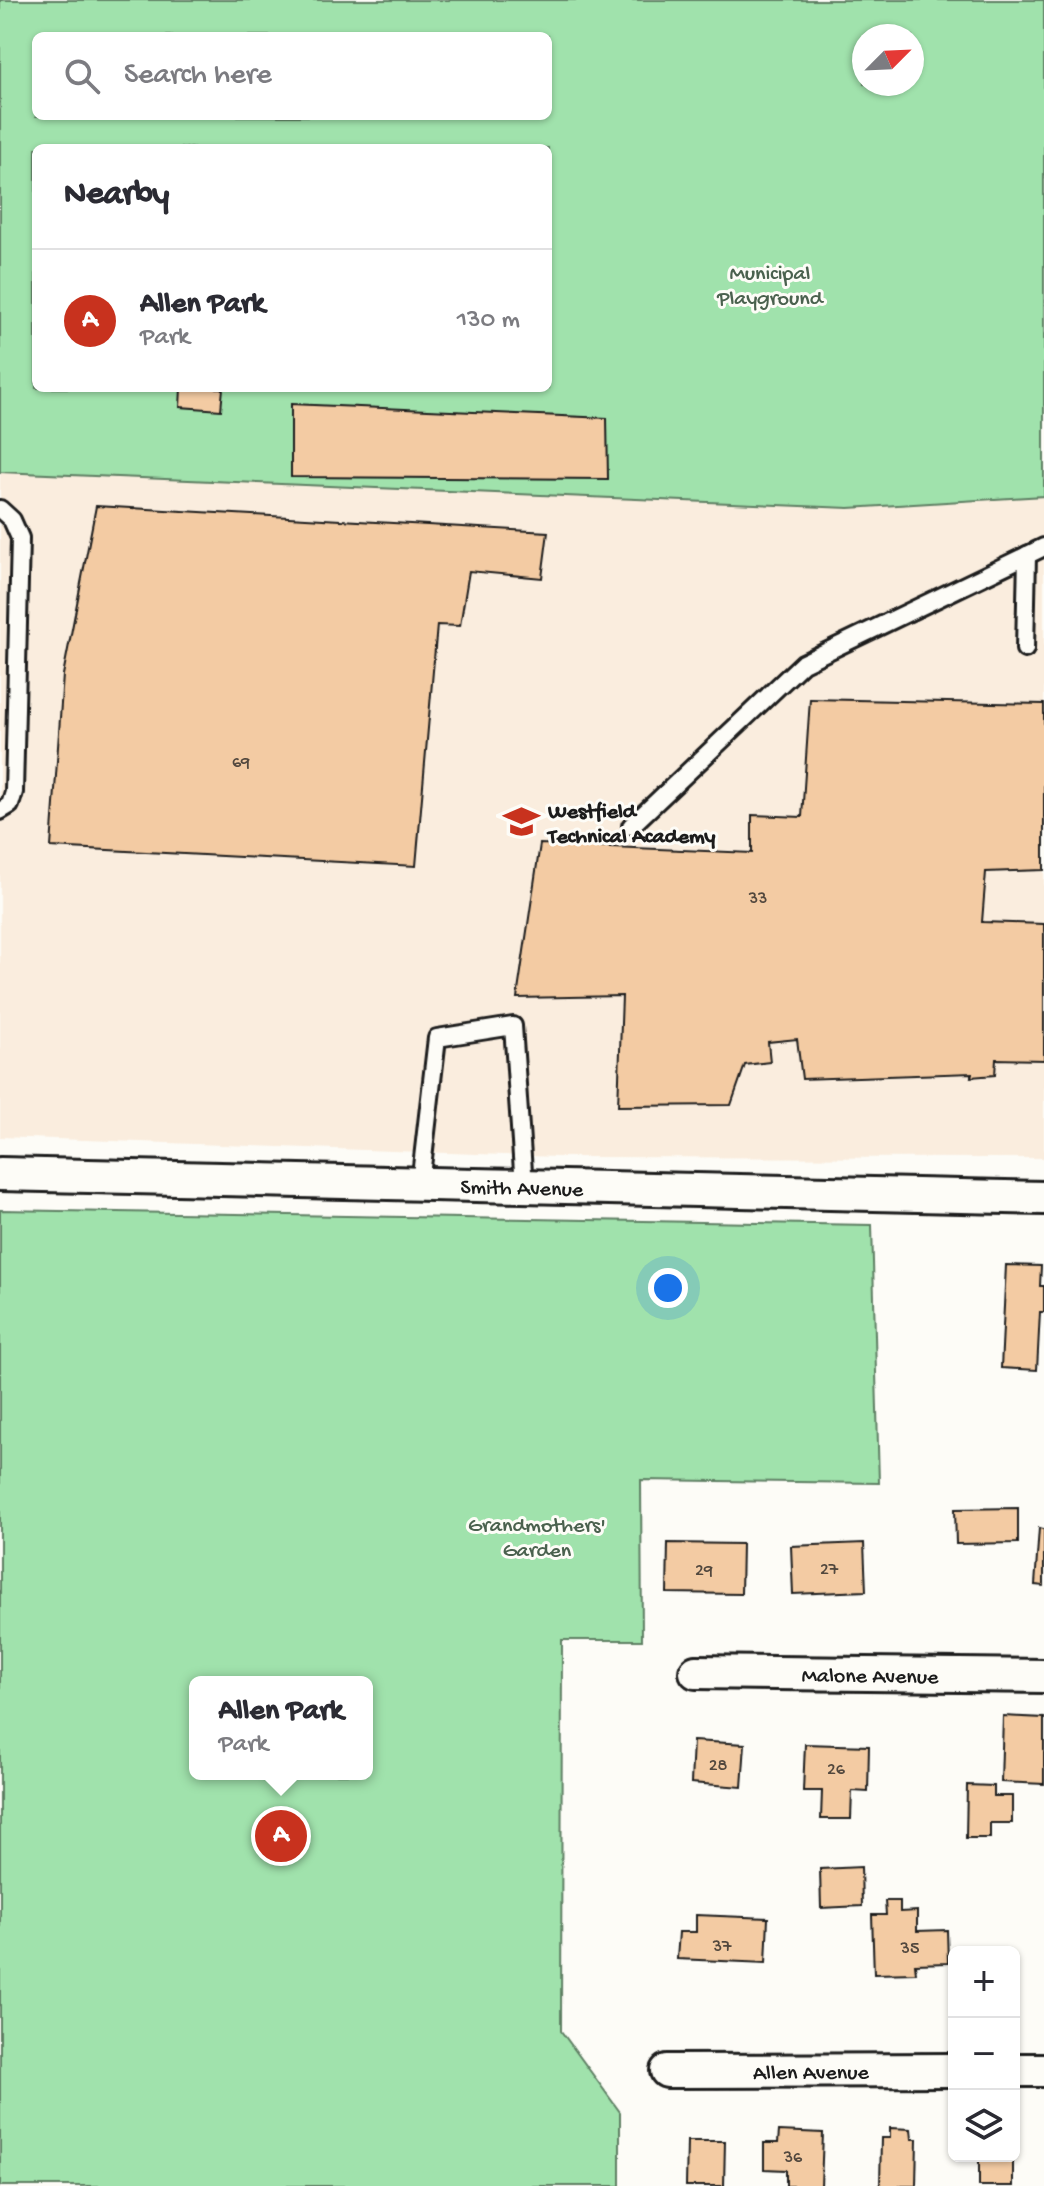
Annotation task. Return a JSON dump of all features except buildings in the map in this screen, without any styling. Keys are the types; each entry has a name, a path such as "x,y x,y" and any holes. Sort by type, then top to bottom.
{"street":[{"name":"Smith Avenue","path":"0,1174 1044,1198"},
{"name":"Malone Avenue","path":"696,1672 1044,1676"},
{"name":"Allen Avenue","path":"667,2071 948,2070"},
{"path":"1020,2070 1044,2070"}],"lane":[{"path":"0,509 12,520 20,538 14,792 10,805 0,811"},
{"path":"631,826 803,663 1044,547"},
{"path":"1025,649 1027,555"},
{"path":"420,1184 437,1038 513,1026 524,1186"}],"shaded area":[{"name":"Westfield Technical Academy","path":"0,472 849,508 1044,496 1044,1158 558,1157 0,1137"}],"green space":[{"name":"Municipal Playground","path":"0,0 1044,0 1044,496 849,508 0,472"},
{"name":"Grandmothers' Garden","path":"0,1210 872,1225 879,1483 641,1480 642,1640 562,1640 561,2031 620,2112 620,2186 0,2186"}],"place":[{"name":"Westfield Technical Academy","path":"522,822"},
{"name":"Allen Park","path":"281,1836"}]}
